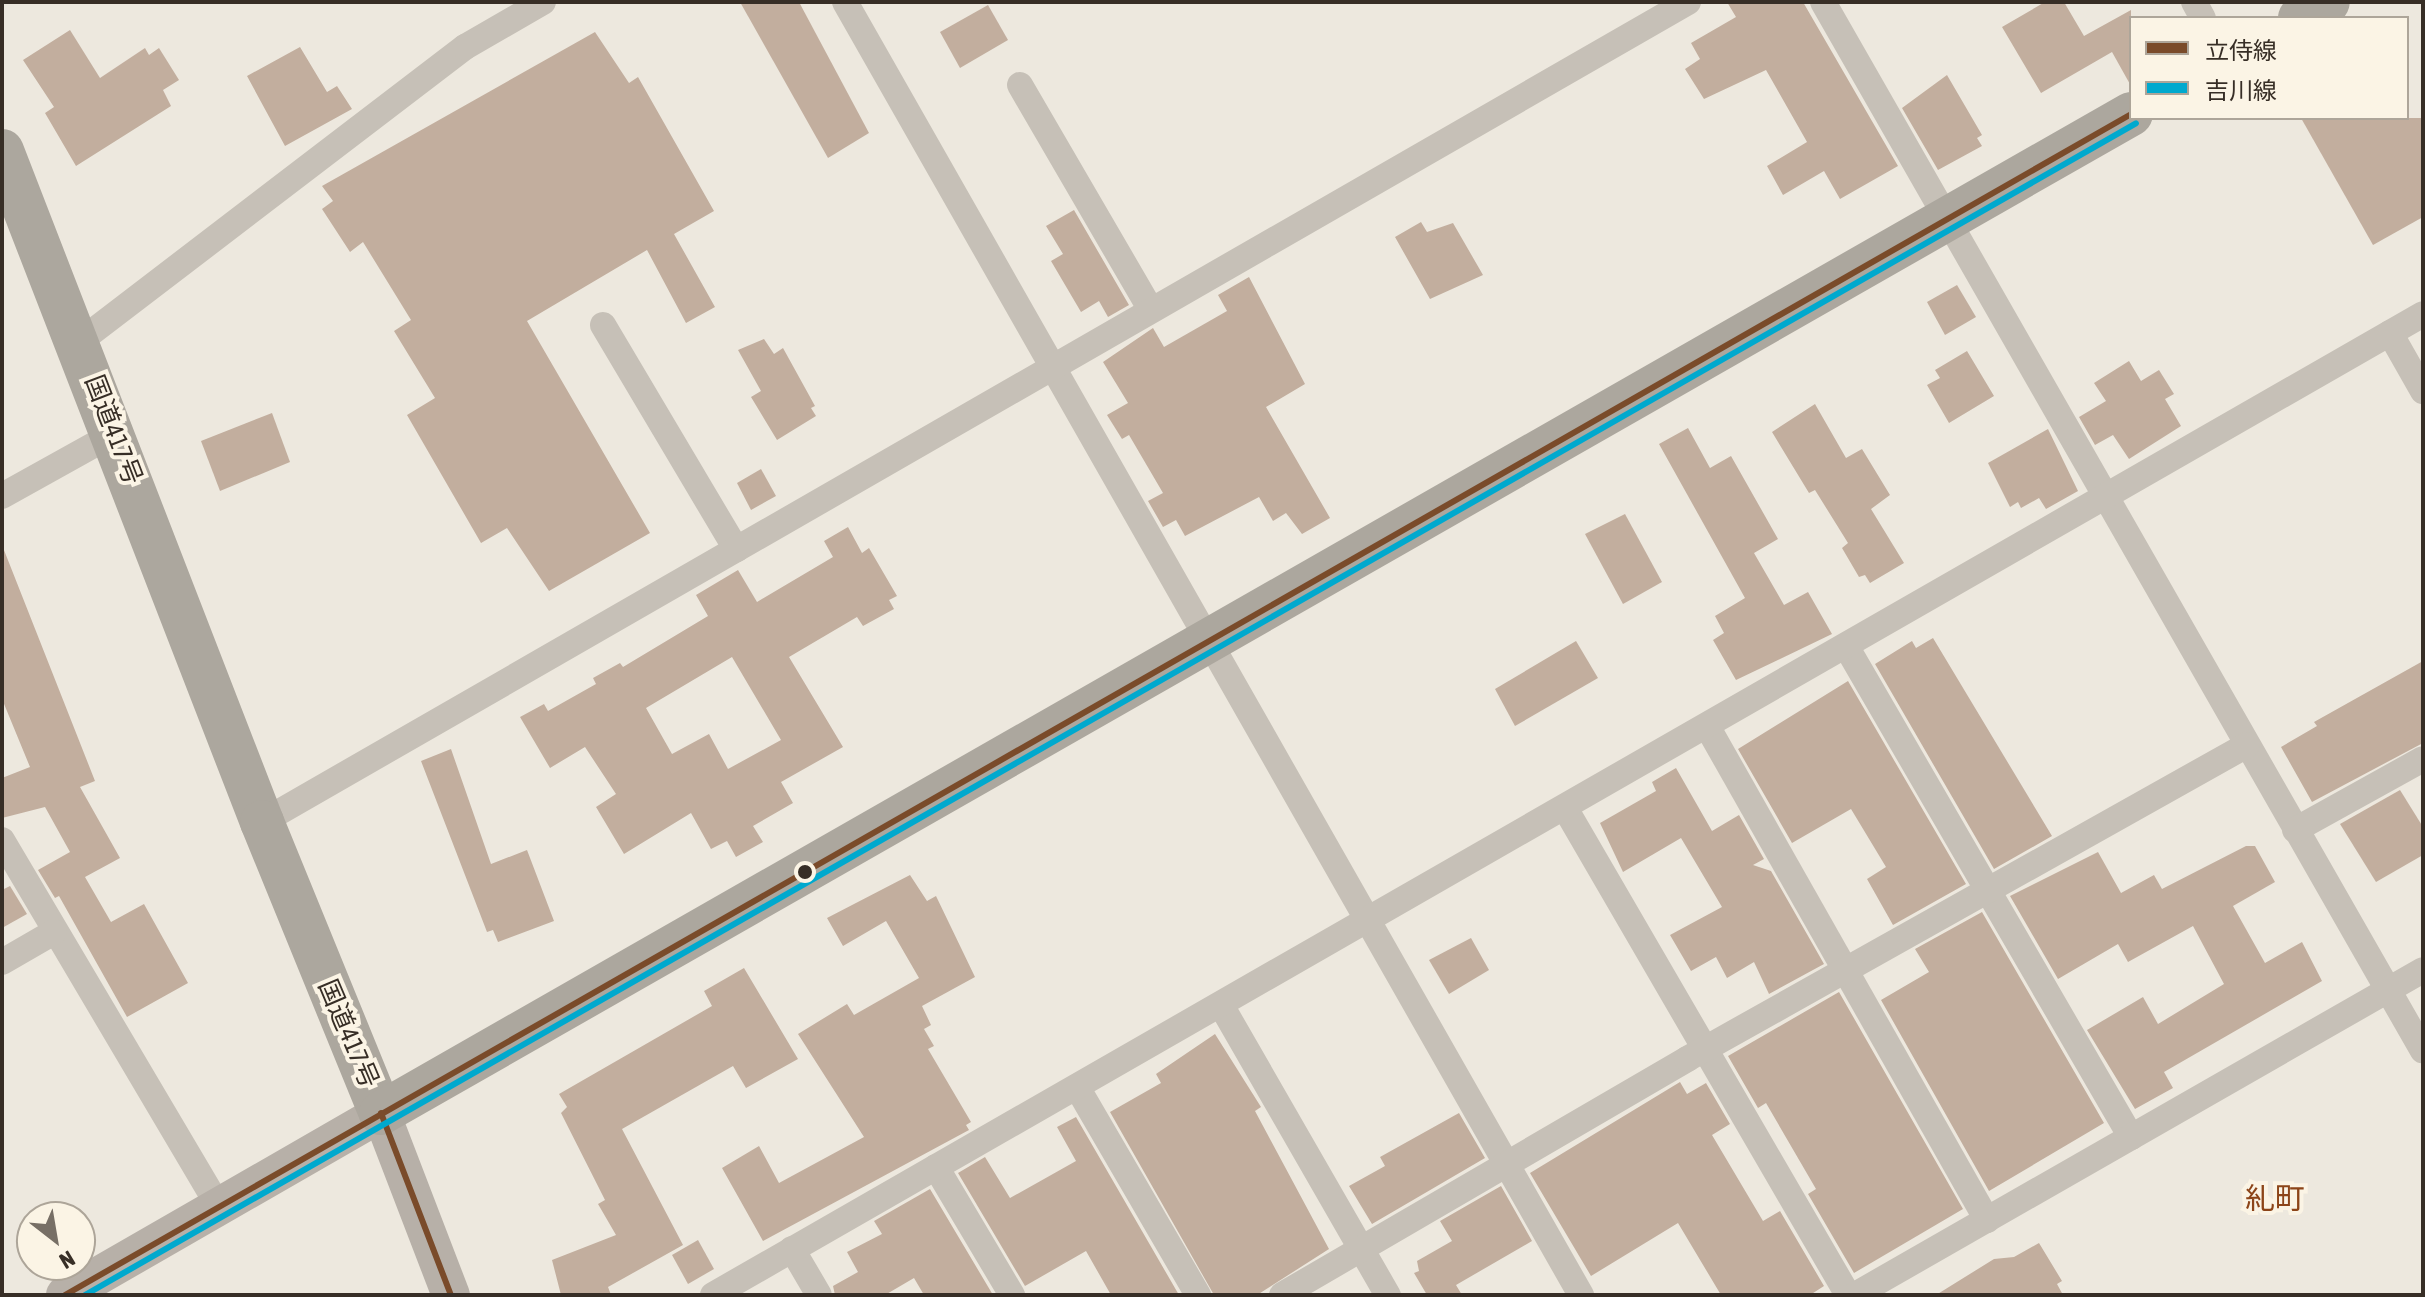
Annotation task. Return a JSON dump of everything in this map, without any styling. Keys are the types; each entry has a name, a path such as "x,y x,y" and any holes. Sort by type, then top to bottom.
{"highway":[{"path":"2304,16 2328,2"},
{"name":"国道417号","path":"2,151 115,433 262,822 381,1113 1209,645 2129,115"}],"main road":[{"path":"65,1295 381,1113 451,1295"}],"street":[{"path":"79,342 465,47 543,2"},
{"path":"845,2 1581,1295"},
{"path":"262,822 1688,2"},
{"path":"1823,2 2103,499 2423,1051"},
{"path":"1020,85 1151,310"},
{"path":"713,1295 2423,314"},
{"path":"603,325 736,549"},
{"path":"2390,333 2423,391"},
{"path":"2,496 115,433"},
{"path":"1846,646 2131,1137"},
{"path":"1707,726 1987,1220"},
{"path":"1282,1295 2247,745"},
{"path":"2295,830 2423,759"},
{"path":"1565,808 1848,1295"},
{"path":"2,840 219,1207"},
{"path":"2,962 54,932"},
{"path":"1855,1295 2423,970"},
{"path":"1221,1005 1388,1295"},
{"path":"1077,1087 1198,1295"},
{"path":"936,1167 1012,1295"},
{"path":"792,1249 819,1295"}],"building":[{"path":"740,2 799,2 869,133 828,158"},
{"path":"1727,2 1803,2 1898,166 1840,199 1824,171 1783,195 1767,166 1807,142 1766,70 1704,99 1685,69 1700,59 1691,43 1736,17"},
{"path":"2045,2 2064,2 2084,36 2131,10 2129,82 2112,52 2041,93 2002,27"},
{"path":"988,5 1008,40 960,68 940,32"},
{"path":"70,30 100,78 145,48 149,55 159,48 179,80 163,90 171,106 76,166 45,113 54,107 23,60"},
{"path":"595,32 629,83 638,77 714,211 674,234 715,307 686,323 647,250 527,321 650,533 549,591 507,528 481,543 407,415 435,398 394,331 411,320 363,242 350,252 322,209 333,201 322,186"},
{"path":"300,47 327,92 337,86 352,109 285,146 247,76"},
{"path":"1947,75 1982,135 1977,138 1982,146 1938,170 1902,108"},
{"path":"2423,118 2423,217 2373,245 2302,120"},
{"path":"1074,210 1129,305 1108,317 1099,301 1081,312 1051,261 1063,254 1046,226"},
{"path":"1421,222 1427,232 1453,223 1483,275 1430,299 1395,237"},
{"path":"1249,277 1305,384 1266,407 1330,518 1302,534 1286,513 1273,521 1259,497 1185,536 1176,520 1163,527 1148,501 1163,493 1129,435 1122,439 1107,415 1128,403 1103,362 1153,328 1164,347 1227,311 1218,295"},
{"path":"1957,285 1976,317 1945,335 1927,302"},
{"path":"764,339 774,354 783,348 815,406 811,408 816,416 777,440 751,397 761,391 738,350"},
{"path":"1967,351 1994,396 1949,423 1927,385 1940,378 1935,370"},
{"path":"2129,361 2141,381 2159,370 2174,394 2165,399 2181,426 2129,459 2113,435 2095,445 2079,417 2106,401 2094,383"},
{"path":"1815,404 1846,458 1862,449 1890,495 1871,509 1904,563 1870,583 1865,575 1859,577 1842,548 1848,543 1815,490 1809,493 1772,432"},
{"path":"272,413 290,462 220,491 201,441"},
{"path":"1688,428 1710,468 1731,456 1778,539 1754,553 1784,605 1808,592 1832,634 1736,680 1713,640 1724,633 1715,616 1745,598 1659,444"},
{"path":"2048,429 2078,491 2046,509 2039,498 2021,508 2018,502 2010,507 1988,463"},
{"path":"761,469 776,496 751,510 737,483"},
{"path":"1625,514 1662,582 1623,604 1585,534"},
{"path":"848,527 862,553 869,548 897,596 889,600 894,609 863,626 857,617 789,657 843,747 781,782 793,803 753,826 763,842 736,857 727,841 711,849 691,813 624,854 596,807 616,794 585,747 550,768 520,717 544,704 548,711 596,684 593,678 620,663 623,667 708,616 696,595 738,570 757,602 833,557 824,541","holes":["732,657 781,740 728,769 709,734 672,754 646,708"]},
{"path":"2,545 95,781 80,787 120,858 85,877 111,922 144,904 188,983 127,1017 59,896 55,898 38,870 70,852 45,807 2,818 2,778 30,767 2,699"},
{"path":"1933,638 2052,836 1994,869 1875,664 1912,641 1916,648"},
{"path":"1576,641 1598,678 1515,726 1495,689"},
{"path":"2423,661 2423,743 2312,802 2281,747 2317,726 2314,722"},
{"path":"1848,681 1966,884 1893,925 1867,879 1886,867 1851,809 1792,843 1738,749"},
{"path":"451,749 491,864 527,850 554,921 498,942 493,930 487,932 421,761"},
{"path":"1676,768 1712,831 1739,815 1764,859 1753,865 1771,871 1824,964 1769,994 1754,962 1727,978 1716,957 1691,971 1670,935 1722,907 1681,838 1623,872 1600,823 1656,791 1652,782"},
{"path":"2400,790 2423,827 2423,855 2376,882 2340,824"},
{"path":"2246,846 2255,846 2275,882 2233,906 2265,963 2302,942 2322,981 2164,1072 2173,1088 2135,1109 2087,1030 2143,997 2158,1024 2224,984 2193,926 2128,962 2118,944 2058,979 2010,896 2098,852 2121,893 2154,875 2162,889"},
{"path":"910,875 927,901 936,896 975,977 922,1006 931,1025 924,1029 934,1046 928,1049 971,1122 966,1125 969,1130 763,1241 722,1168 759,1146 779,1183 864,1137 798,1034 847,1004 854,1015 919,978 886,921 843,946 827,918"},
{"path":"10,886 27,914 2,928 2,890"},
{"path":"1982,912 2104,1123 1989,1191 1881,1000 1929,972 1915,949"},
{"path":"1471,938 1489,970 1449,994 1429,960"},
{"path":"744,968 798,1059 746,1088 733,1066 622,1129 683,1245 608,1287 611,1295 561,1295 552,1260 616,1235 598,1204 605,1200 561,1113 567,1107 559,1094 712,1006 704,991"},
{"path":"1839,992 1963,1209 1854,1273 1808,1194 1816,1189 1766,1103 1758,1108 1728,1056"},
{"path":"1215,1034 1261,1107 1255,1111 1329,1249 1257,1295 1214,1295 1110,1112 1161,1083 1156,1074"},
{"path":"1680,1082 1687,1094 1706,1083 1730,1124 1712,1135 1763,1221 1780,1211 1824,1286 1810,1295 1721,1295 1678,1223 1591,1276 1530,1173"},
{"path":"1459,1113 1485,1158 1372,1224 1349,1186 1385,1166 1380,1157"},
{"path":"1076,1117 1179,1295 1111,1295 1086,1251 1025,1286 958,1173 985,1157 1010,1198 1076,1161 1057,1127"},
{"path":"1501,1186 1532,1241 1456,1285 1462,1295 1427,1295 1414,1273 1419,1271 1417,1261 1452,1241 1440,1221"},
{"path":"930,1189 993,1295 924,1295 914,1278 885,1295 835,1295 833,1286 858,1272 847,1252 882,1234 874,1221"},
{"path":"698,1240 714,1269 688,1284 672,1255"},
{"path":"2039,1243 2062,1281 2057,1284 2063,1295 1936,1295 1994,1259 2014,1257"}],"transit line":[{"name":"立侍線","path":"65,1295 2129,115"},
{"name":"吉川線","path":"85,1295 2136,123"},
{"name":"立侍線","path":"381,1113 451,1295"}],"district":[{"name":"糺町","path":"2275,1198"}]}
